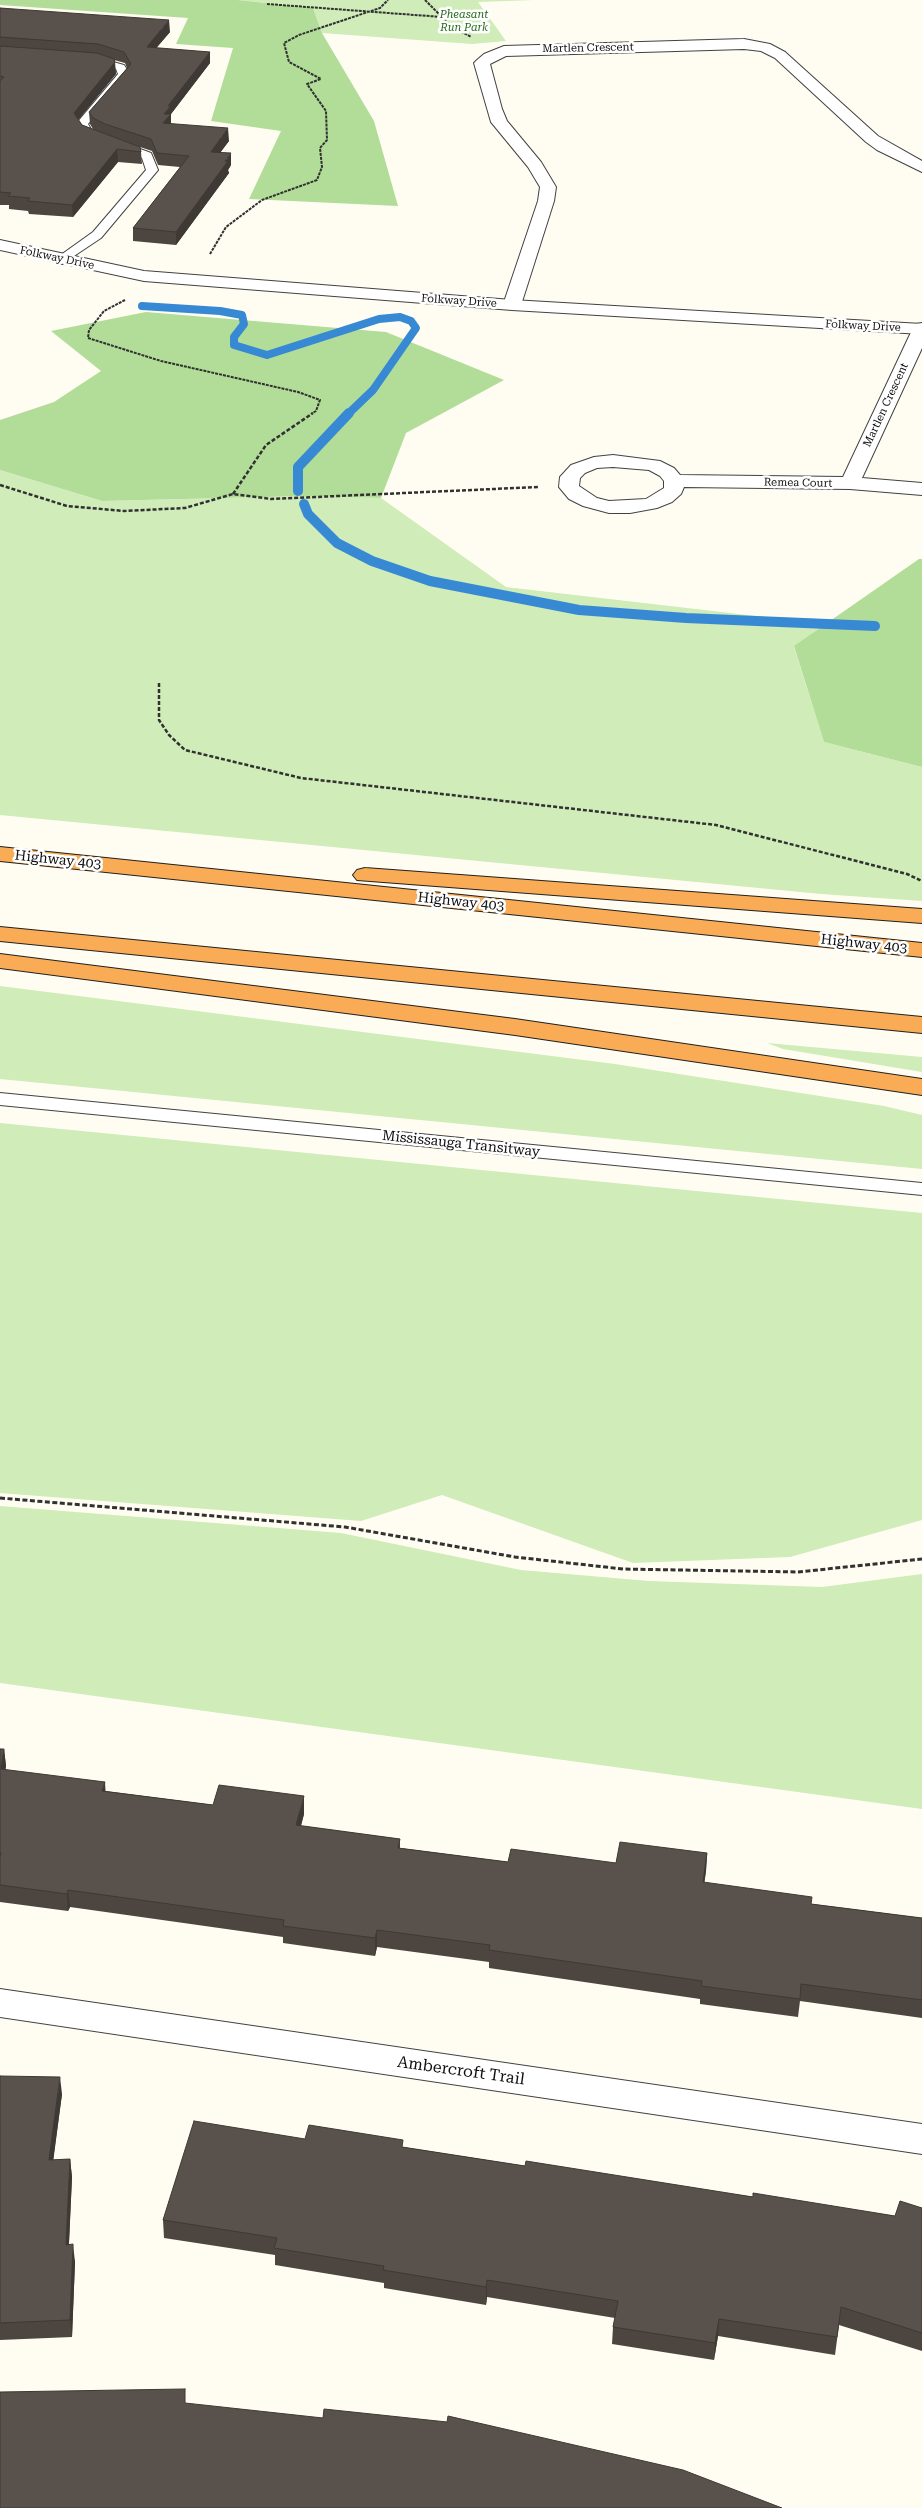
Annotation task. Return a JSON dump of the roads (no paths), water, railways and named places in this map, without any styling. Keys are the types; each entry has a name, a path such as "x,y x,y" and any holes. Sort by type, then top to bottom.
{"highway":[{"name":"Highway 403","path":"0,854 922,950"},
{"path":"307,885 371,874 922,916"},
{"path":"0,934 922,1025"},
{"path":"0,961 515,1027 922,1087"}],"street":[{"name":"Martlen Crescent","path":"512,305 546,201 548,187 534,165 499,122 494,109 482,63 489,57 504,51 734,44 765,48 780,55 877,143 922,167"},
{"name":"Folkway Drive","path":"0,245 62,260 144,276 512,305 922,329"},
{"name":"Martlen Crescent","path":"850,483 922,329"},
{"path":"613,460 653,465 667,472 674,481 674,490 665,498 650,504 630,507 609,507 590,502 576,496 569,487 570,478 578,469 594,463 613,460"},
{"name":"Remea Court","path":"674,481 850,483 922,489"},
{"name":"Ambercroft Trail","path":"0,2003 922,2139"}],"lane":[{"path":"62,260 97,235 152,170 147,156 87,133 82,124 124,74 120,67 99,60 80,58"},
{"name":"Mississauga Transitway","path":"0,1099 922,1189"}],"waterway":[{"path":"142,306 220,311 242,315 244,324 234,337 234,345 267,355 379,319 400,317 411,321 416,328 373,390 349,413"},
{"path":"298,491 298,467 349,413"},
{"path":"304,504 308,514 337,543 372,561 430,581 579,610 686,618 875,626"}],"park label":[{"name":"Pheasant Run Park","path":"464,21"}]}
